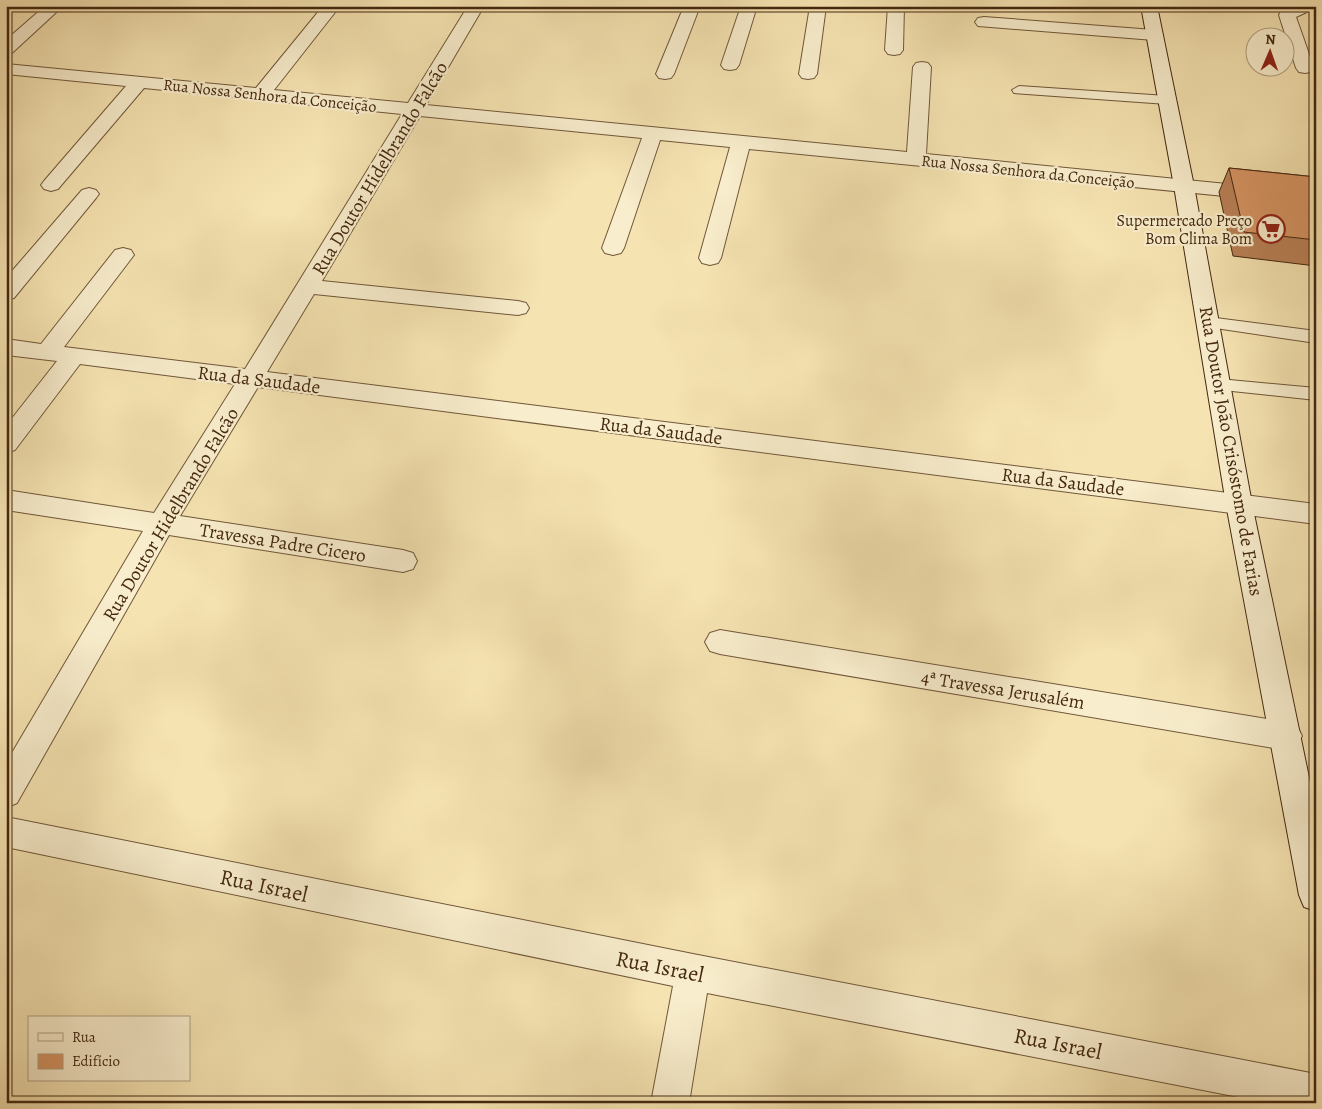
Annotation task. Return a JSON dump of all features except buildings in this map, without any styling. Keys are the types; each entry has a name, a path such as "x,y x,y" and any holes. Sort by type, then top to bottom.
{"street":[{"path":"6,49 55,6"},
{"path":"260,94 332,6"},
{"name":"Rua Doutor Hidelbrando Falcão","path":"6,793 162,523 252,377 319,288 413,110 476,6"},
{"path":"664,74 692,6"},
{"path":"730,65 749,6"},
{"path":"808,74 818,6"},
{"path":"894,50 896,6"},
{"name":"Rua Doutor João Crisóstomo de Farias","path":"1149,6 1184,186 1240,504 1316,895"},
{"path":"1305,6 1287,15 1305,68"},
{"path":"984,22 1154,35"},
{"path":"916,159 922,68"},
{"name":"Rua Nossa Senhora da Conceição","path":"6,69 1316,199"},
{"path":"51,185 139,82"},
{"path":"613,248 653,133"},
{"path":"710,258 741,142"},
{"path":"6,293 89,194"},
{"path":"47,352 123,255"},
{"path":"319,288 518,308"},
{"name":"Rua da Saudade","path":"6,347 1316,514"},
{"path":"6,444 74,356"},
{"name":"Travessa Padre Cicero","path":"6,500 403,561"},
{"name":"4ª Travessa Jerusalém","path":"720,642 1286,736"},
{"name":"Rua Israel","path":"6,832 693,972 1316,1093"},
{"path":"670,1103 693,972"}],"lane":[{"path":"1019,90 1167,100"},
{"path":"1208,322 1316,337"},
{"path":"1219,386 1316,394"}],"place":[{"name":"Supermercado Preço Bom Clima Bom","path":"1271,229"}]}
